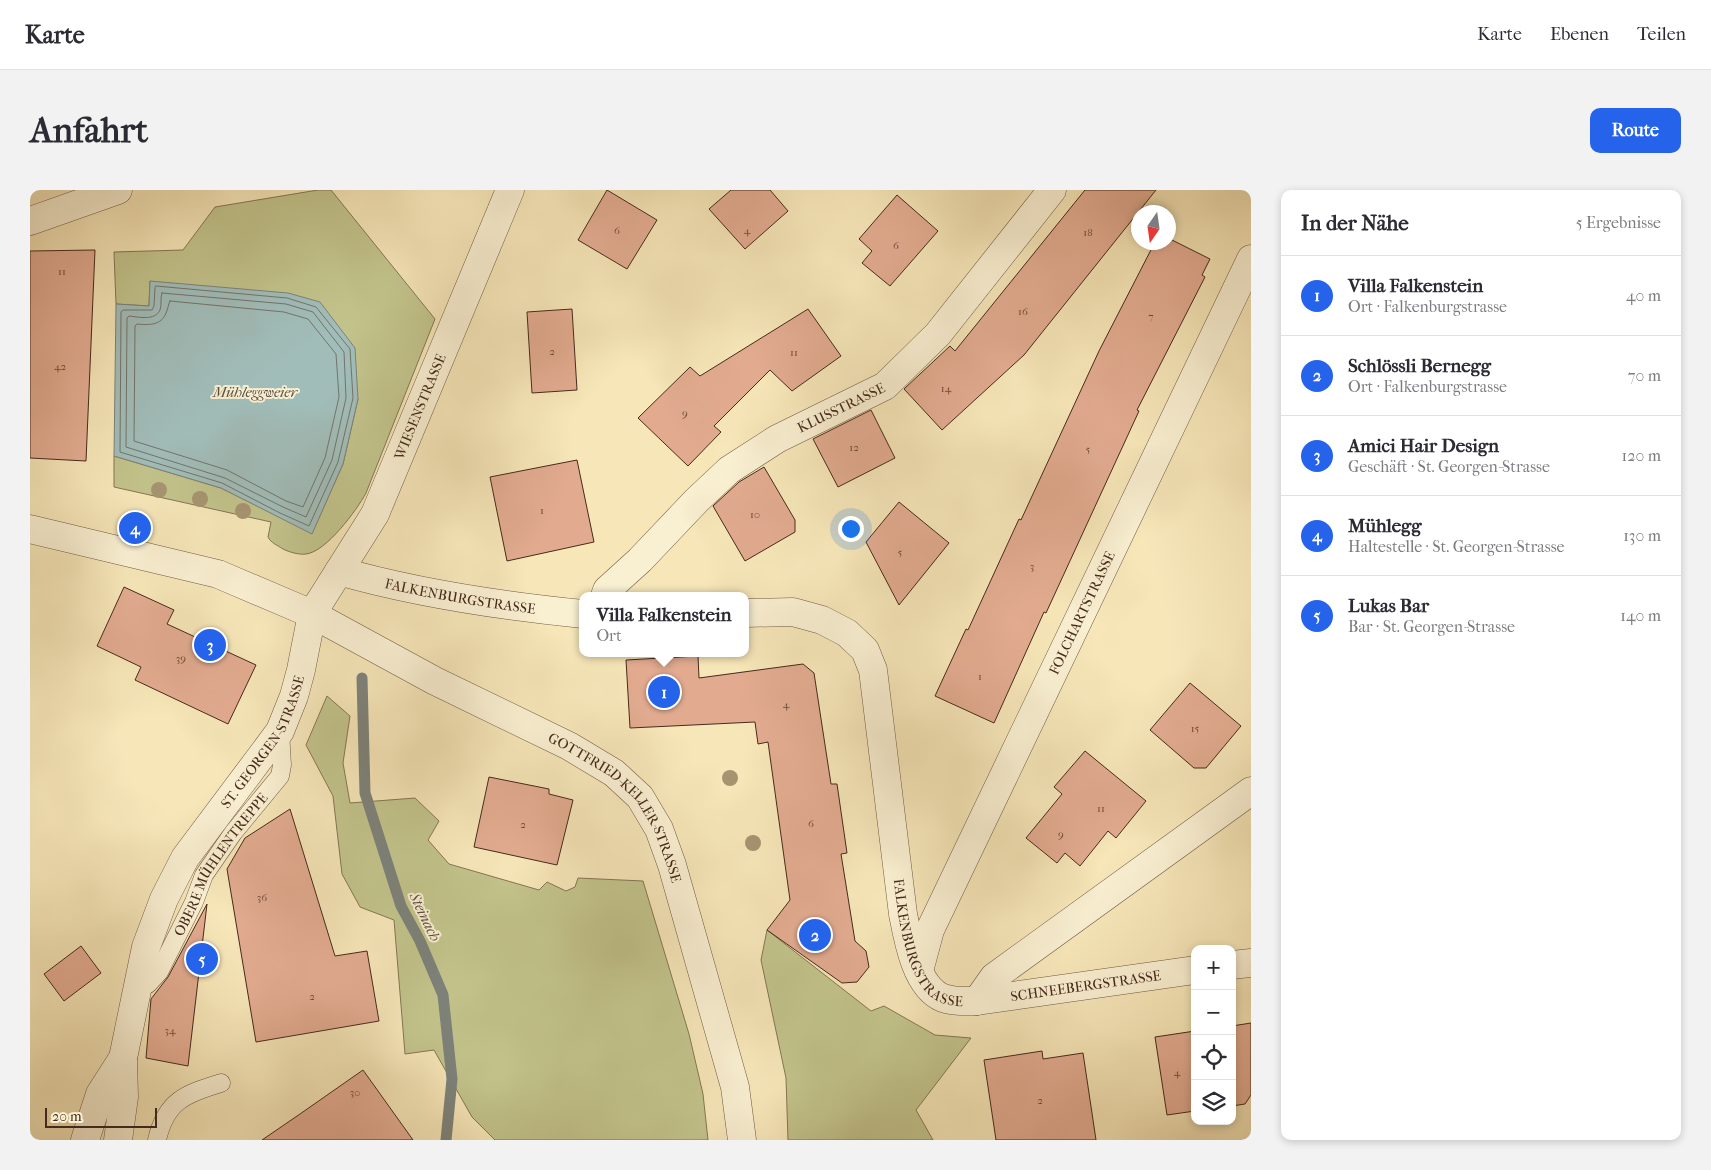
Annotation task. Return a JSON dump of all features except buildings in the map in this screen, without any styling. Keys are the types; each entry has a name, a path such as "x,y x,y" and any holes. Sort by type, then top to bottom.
{"street":[{"path":"30,221 118,190"},
{"name":"WIESENSTRASSE","path":"312,614 375,514 510,190"},
{"name":"KLUSSTRASSE","path":"606,592 729,470 777,439 885,386 938,334 1052,190"},
{"name":"FOLCHARTSTRASSE","path":"919,971 930,930 1251,259"},
{"path":"30,530 218,574 312,614"},
{"name":"FALKENBURGSTRASSE","path":"339,571 378,582 528,609 579,614"},
{"name":"FALKENBURGSTRASSE","path":"749,613 793,612 822,620 847,633 865,650 873,670 908,944 926,986 942,998 957,1001 978,1001 994,977 1251,791"},
{"name":"ST. GEORGEN-STRASSE","path":"118,1140 124,1098 123,1058 146,947 164,899 184,858 280,731 294,696 312,614"},
{"name":"GOTTFRIED-KELLER-STRASSE","path":"312,614 435,681 569,746 614,773 640,797 659,829 672,865 735,1087 742,1140"},
{"path":"1236,965 1251,963"},
{"name":"SCHNEEBERGSTRASSE","path":"978,1001 1191,971"},
{"path":"85,1140 100,1094 123,1058"}],"lane":[{"path":"157,1140 160,1126 167,1112 178,1100 192,1092 221,1083"}],"green space":[{"path":"318,190 331,190 435,319 366,493 340,529 323,546 314,552 303,554 285,550 271,541 268,537 271,522 114,487 114,456 221,488 312,533 343,464 358,399 150,281 149,306 116,304 114,252 183,250 215,207"},
{"path":"327,696 350,716 343,763 350,803 415,798 439,821 428,840 449,864 539,890 547,882 566,891 575,887 578,878 643,881 689,1034 703,1094 708,1140 495,1140 472,1117 434,1050 405,1054 394,920 360,907 342,874 333,796 306,745"},
{"path":"767,930 871,1011 884,1006 935,1035 971,1038 916,1110 933,1140 788,1140 786,1078 761,960"}],"water":[{"name":"Mühleggweier","path":"150,281 288,293 320,302 355,348 358,399 343,464 312,534 221,488 114,456 116,304 149,306"}],"waterway":[{"name":"Steinach","path":"362,678 365,793 401,906 420,941 443,995 452,1079 446,1140"}],"place":[{"name":"Mühlegg","path":"135,528"},
{"name":"Amici Hair Design","path":"210,645"},
{"name":"Villa Falkenstein","path":"664,692"},
{"name":"Schlössli Bernegg","path":"815,935"},
{"name":"Lukas Bar","path":"202,959"}]}
